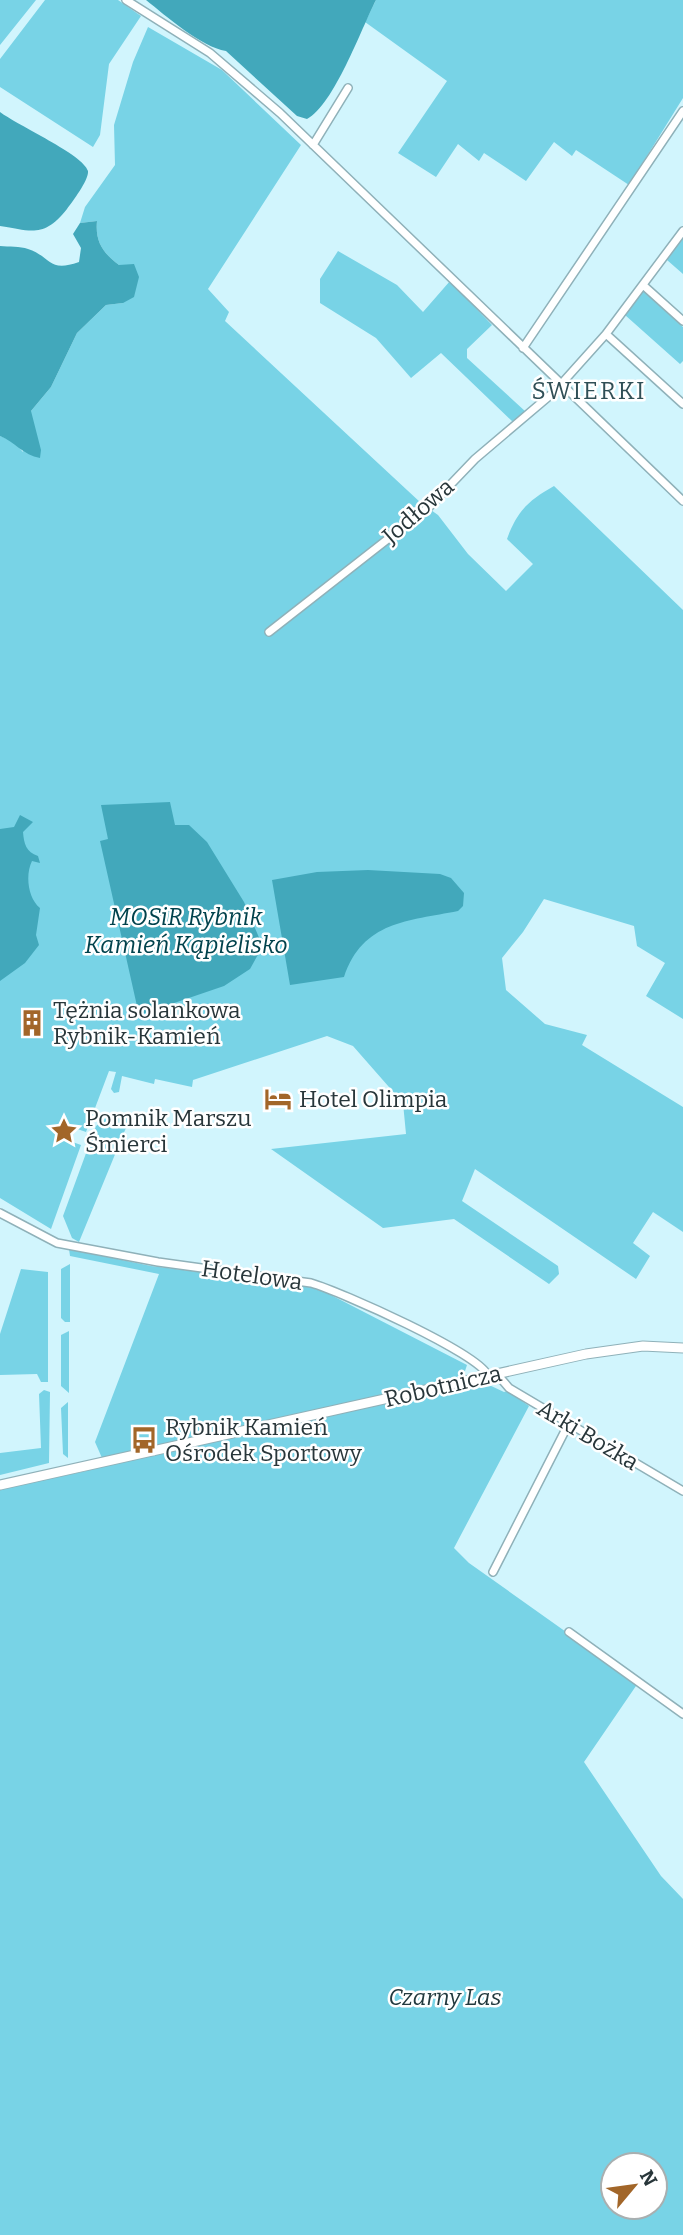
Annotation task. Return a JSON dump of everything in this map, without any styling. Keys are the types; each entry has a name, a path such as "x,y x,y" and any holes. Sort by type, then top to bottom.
{"street":[{"path":"126,0 210,53 290,121 683,501"},
{"path":"313,145 348,88"},
{"path":"523,348 683,111"},
{"name":"Jodłowa","path":"269,632 430,506 475,459 561,384 606,334 683,231"},
{"path":"643,285 683,321"},
{"path":"606,334 683,404"},
{"name":"Hotelowa","path":"0,1213 57,1242 158,1262 311,1283 335,1290 453,1349 482,1365 493,1375"},
{"name":"Robotnicza","path":"0,1485 615,1349 683,1348"},
{"name":"Arki Bożka","path":"493,1375 505,1385 683,1491"},
{"path":"493,1572 569,1423"},
{"path":"569,1632 683,1714"}],"green space":[{"path":"0,0 36,0 0,45"},
{"path":"45,0 118,0 141,16 109,64 100,135 93,147 0,87 0,59"},
{"path":"376,0 683,0 683,98 629,185 576,150 572,156 554,142 526,181 484,153 479,161 458,144 436,177 398,153 447,81 365,22"},
{"path":"148,27 222,70 301,145 208,289 229,312 225,321 421,503 438,515 468,554 506,591 533,564 507,539 511,529 525,507 554,486 683,610 683,1019 646,996 665,963 637,946 634,926 544,899 502,958 506,990 545,1024 587,1035 582,1045 683,1107 683,1232 653,1212 633,1243 650,1256 636,1279 475,1169 462,1201 558,1266 559,1274 549,1284 454,1219 383,1228 271,1149 406,1134 403,1103 353,1046 327,1036 193,1080 192,1087 155,1079 154,1084 122,1076 119,1092 114,1093 111,1089 116,1072 109,1071 86,1132 60,1123 56,1136 81,1145 51,1229 0,1198 0,436 13,441 23,452 31,411 51,387 77,333 106,305 123,303 119,265 101,246 97,235 97,221 80,223 85,207 115,165 114,125 133,62"},
{"path":"683,238 683,274 667,260"},
{"path":"338,251 397,285 423,312 450,281 492,325 467,349 467,358 526,412 513,422 441,353 411,378 376,338 320,303 320,279"},
{"path":"642,290 683,327 683,361 680,364 625,315"},
{"path":"110,1115 130,1118 79,1242 72,1238 63,1216 96,1126"},
{"name":"Czarny Las","path":"69,1249 151,1266 304,1285 329,1294 467,1365 459,1389 487,1384 504,1392 508,1391 529,1406 454,1548 469,1563 638,1683 584,1762 661,1876 683,1899 683,2235 0,2235 0,1489 86,1471 102,1458 95,1442 159,1274 70,1256"},
{"path":"70,1264 70,1322 65,1322 61,1318 61,1269"},
{"path":"21,1269 48,1272 48,1382 41,1382 37,1374 0,1375 0,1334"},
{"path":"69,1331 69,1393 61,1386 61,1335"},
{"path":"44,1390 50,1392 49,1463 0,1475 0,1453 41,1448 39,1394"},
{"path":"68,1402 68,1458 63,1454 61,1408"}],"water":[{"path":"146,0 376,0 337,83 317,111 307,119 297,116 226,51 195,37"},
{"path":"0,112 75,157 88,171 83,185 67,209 51,225 44,228 29,230 0,226"},
{"path":"97,221 97,235 104,251 119,265 134,264 139,277 134,297 123,303 106,305 77,333 51,387 31,411 41,450 40,458 0,436 0,246 25,248 56,265 69,265 79,262 81,248 73,234 80,223"},
{"name":"MOSiR Rybnik Kamień Kąpielisko","path":"170,802 175,825 189,825 207,842 244,902 260,940 260,951 250,969 224,986 139,1015 100,841 108,839 101,805"},
{"path":"20,815 33,822 23,832 24,840 28,850 38,856 40,863 32,861 28,879 30,892 40,908 36,935 39,945 25,963 0,981 0,829 14,827"},
{"path":"368,870 440,874 451,878 464,893 463,906 458,911 405,922 375,934 352,958 344,977 290,985 272,880 317,872"}],"place":[{"name":"Tężnia solankowa Rybnik-Kamień","path":"32,1023"},
{"name":"Hotel Olimpia","path":"278,1099"},
{"name":"Pomnik Marszu Śmierci","path":"64,1131"},
{"name":"Rybnik Kamień Ośrodek Sportowy","path":"144,1440"}],"district":[{"name":"ŚWIERKI","path":"589,391"}]}
